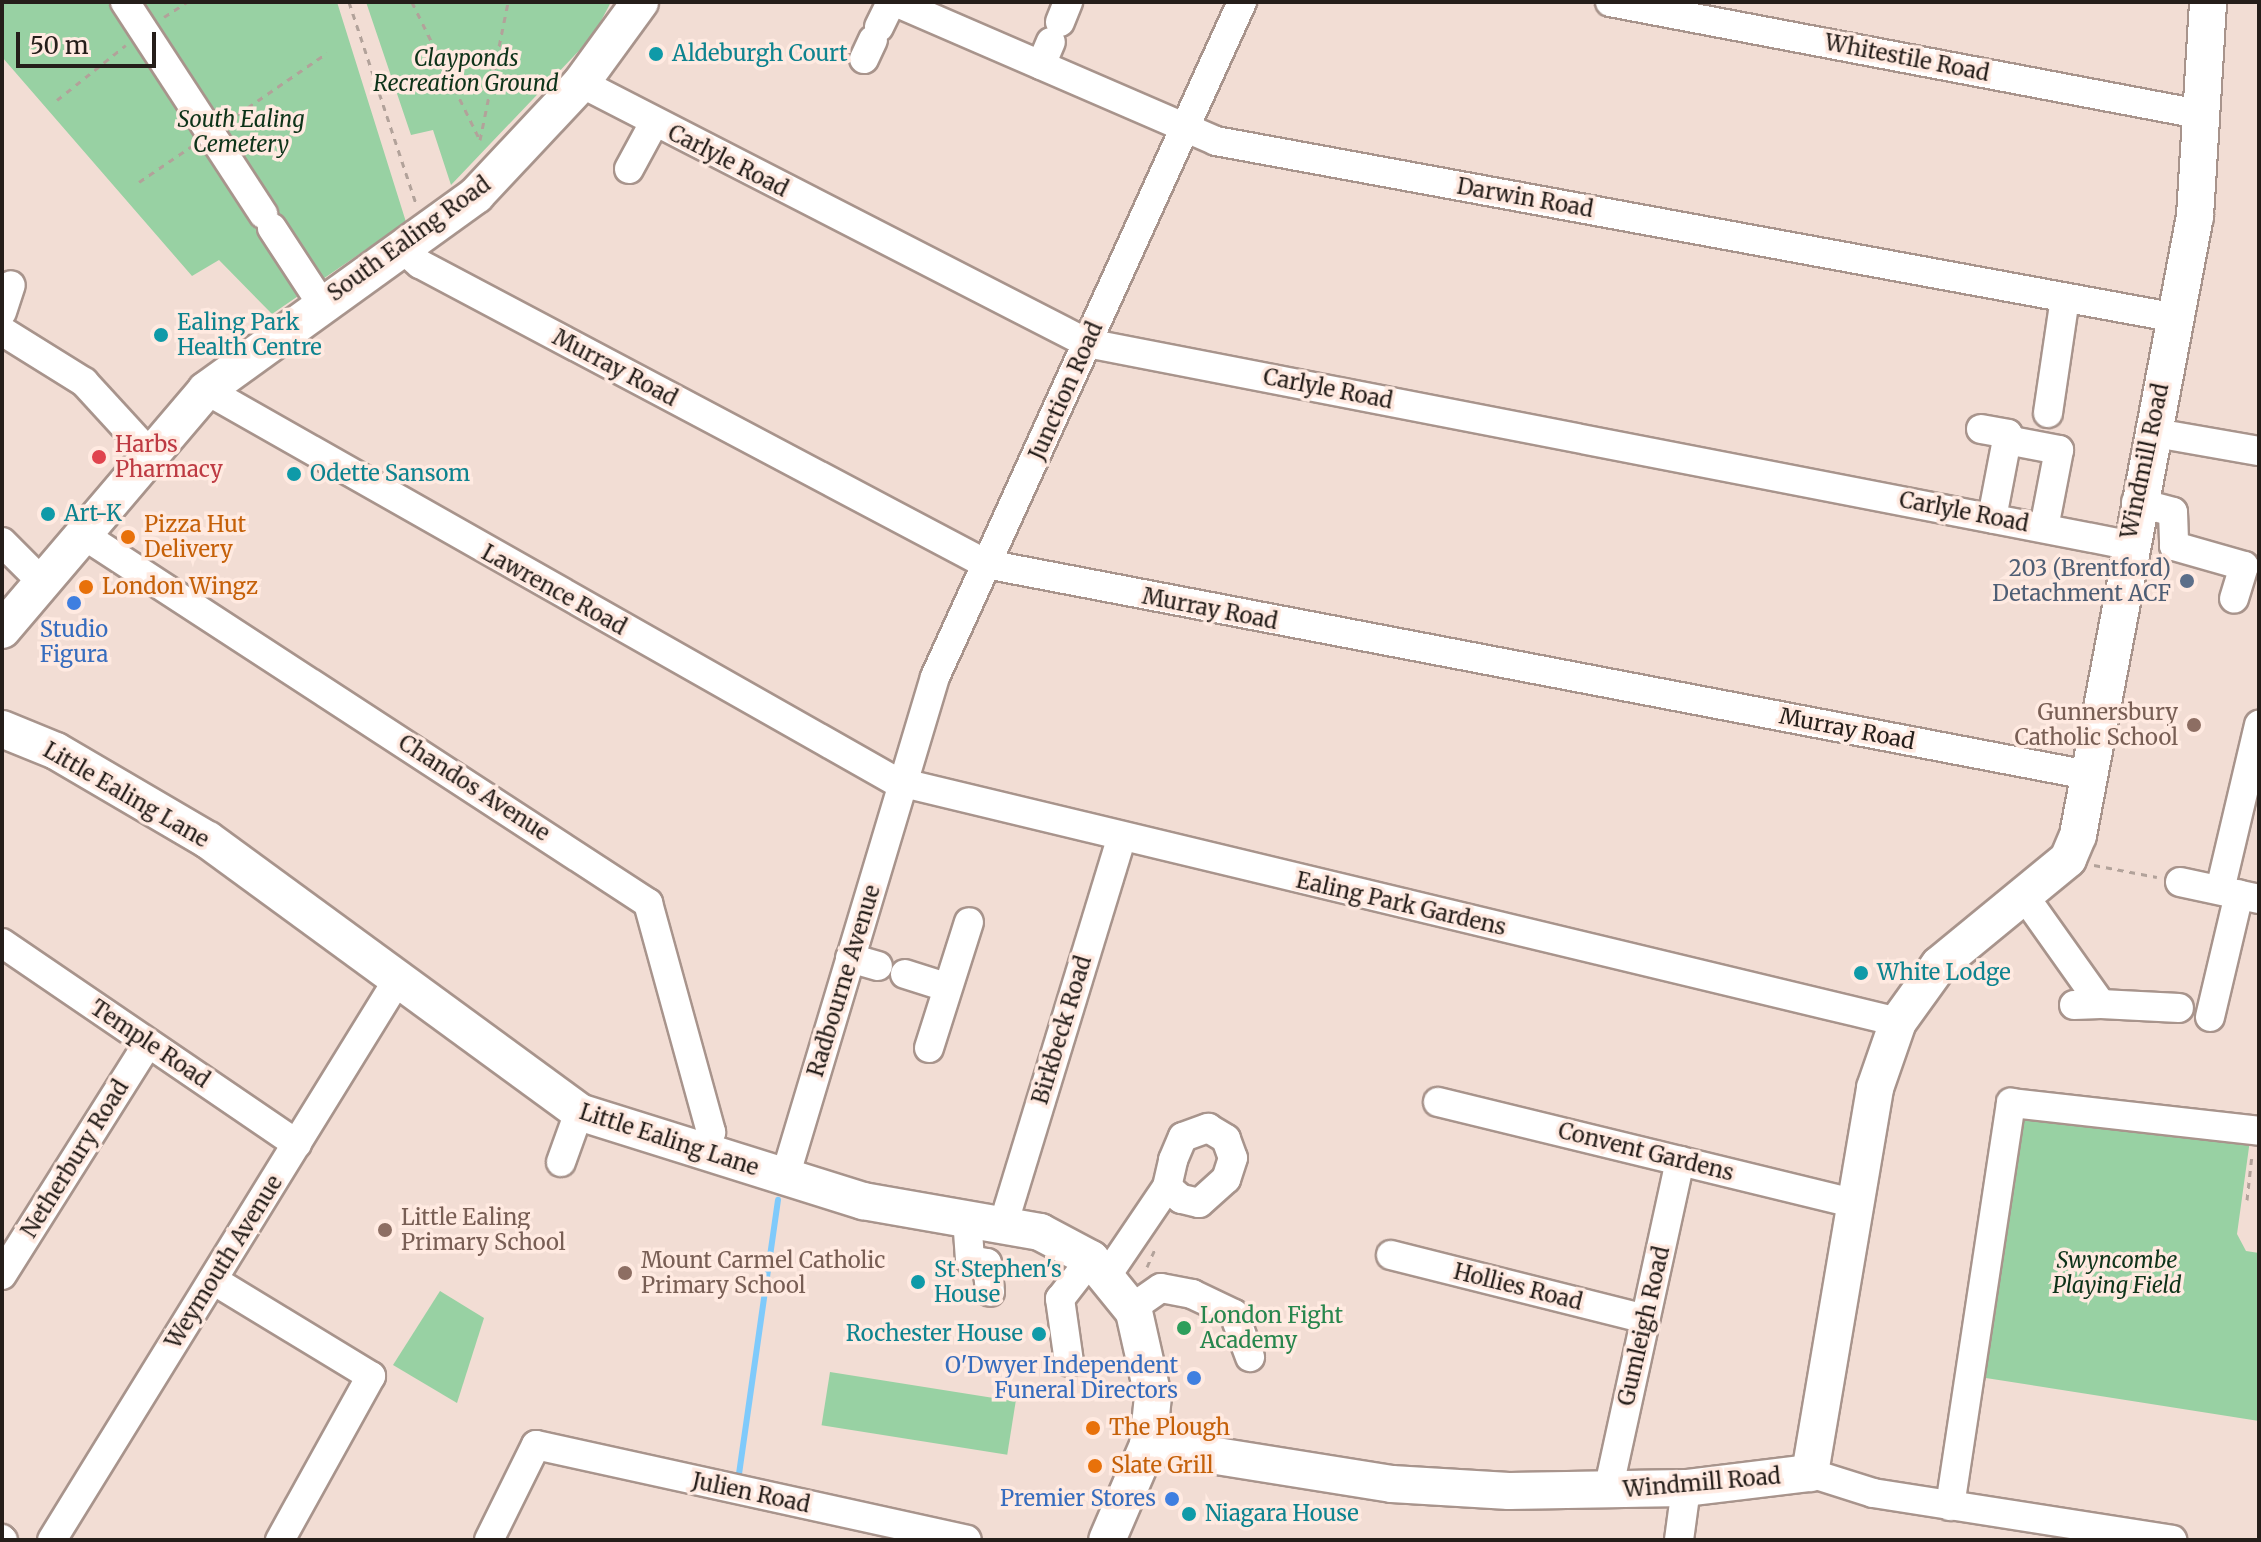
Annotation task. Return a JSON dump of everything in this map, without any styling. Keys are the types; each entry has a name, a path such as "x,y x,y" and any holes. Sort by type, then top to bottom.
{"main road":[{"name":"South Ealing Road","path":"2,630 206,390 321,303 476,195 581,83 640,2"},
{"name":"Windmill Road","path":"1148,1445 1392,1484 1608,1491 1686,1488 1810,1473 1853,1203 1875,1088 1898,1022 1939,965 2068,859 2088,775 2150,432 2177,318 2204,115 2208,2"},
{"name":"Little Ealing Lane","path":"2,729 62,755 208,840 395,984 579,1112 863,1201 1004,1222 1059,1239 1100,1267 1132,1308 1150,1364 1148,1445"},
{"path":"1107,1540 1148,1445"}],"street":[{"path":"125,2 321,303"},
{"name":"Junction Road","path":"905,785 935,677 1242,2"},
{"name":"Whitestile Road","path":"1610,2 2204,115"},
{"name":"Darwin Road","path":"881,26 1055,33 1183,128 1231,144 2177,318"},
{"name":"Carlyle Road","path":"581,83 1087,343 2128,545"},
{"path":"629,169 654,123"},
{"name":"Murray Road","path":"413,240 420,264 986,564 2088,775"},
{"path":"2,312 11,285"},
{"path":"2048,413 2065,298"},
{"path":"2,331 84,382 150,454"},
{"name":"Lawrence Road","path":"206,390 905,785"},
{"path":"1981,429 2008,434 1992,518"},
{"path":"2150,432 2259,451"},
{"path":"2012,441 2059,450 2044,528"},
{"path":"2136,502 2173,512 2174,546 2244,566 2234,598"},
{"name":"Chandos Avenue","path":"82,534 648,903 711,1132 704,1152"},
{"path":"2,542 41,581"},
{"path":"2210,1017 2239,894 2259,725"},
{"name":"Ealing Park Gardens","path":"905,785 1898,1022"},
{"name":"Radbourne Avenue","path":"785,1177 905,785"},
{"name":"Birkbeck Road","path":"1004,1222 1121,839"},
{"path":"2180,882 2239,894"},
{"path":"2025,897 2088,1005 2179,1008"},
{"path":"929,1048 969,922"},
{"name":"Temple Road","path":"2,943 297,1144"},
{"path":"850,958 878,966"},
{"path":"905,974 946,987"},
{"name":"Weymouth Avenue","path":"52,1540 395,984"},
{"name":"Netherbury Road","path":"2,1275 148,1043"},
{"name":"Convent Gardens","path":"1438,1102 1853,1203"},
{"path":"1950,1506 2011,1103 2257,1131"},
{"path":"561,1162 579,1112"},
{"name":"Gumleigh Road","path":"1608,1491 1680,1161"},
{"path":"1069,1362 1060,1299 1100,1267 1167,1187"},
{"path":"967,1217 970,1260 987,1263 990,1292"},
{"name":"Hollies Road","path":"1391,1255 1645,1319"},
{"path":"213,1280 371,1376 280,1540"},
{"path":"1132,1308 1161,1288 1192,1294 1234,1314 1250,1357"},
{"name":"Julien Road","path":"489,1540 536,1445 967,1540"},
{"path":"1810,1473 1950,1506 2172,1540"},
{"path":"1679,1540 1686,1488"}],"path":[{"path":"57,100 145,30 187,2"},
{"path":"349,2 413,240"},
{"path":"412,2 480,140 508,2"},
{"path":"139,182 327,53"},
{"path":"2068,859 2180,882"},
{"path":"2247,1200 2257,1131"}],"green space":[{"name":"South Ealing Cemetery","path":"2,2 337,2 406,222 272,314 219,260 192,276 2,57"},
{"name":"Clayponds Recreation Ground","path":"366,2 611,2 593,36 451,185 433,130 411,135"},
{"name":"Swyncombe Playing Field","path":"2014,1116 2250,1140 2237,1234 2246,1251 2259,1253 2259,1421 1973,1376"},
{"path":"440,1291 484,1318 457,1403 393,1365"},
{"path":"830,1372 1016,1401 1007,1455 822,1425"}],"waterway":[{"path":"738,1481 778,1200"}],"place":[{"name":"Aldeburgh Court","path":"656,54"},
{"name":"Ealing Park Health Centre","path":"161,335"},
{"name":"Harbs Pharmacy","path":"99,457"},
{"name":"Odette Sansom","path":"294,474"},
{"name":"Art-K","path":"48,514"},
{"name":"Pizza Hut Delivery","path":"128,537"},
{"name":"203 (Brentford) Detachment ACF","path":"2187,581"},
{"name":"London Wingz","path":"86,587"},
{"name":"Studio Figura","path":"74,603"},
{"name":"Gunnersbury Catholic School","path":"2194,725"},
{"name":"White Lodge","path":"1861,973"},
{"name":"Little Ealing Primary School","path":"385,1230"},
{"name":"Mount Carmel Catholic Primary School","path":"625,1273"},
{"name":"St Stephen's House","path":"918,1282"},
{"name":"London Fight Academy","path":"1184,1328"},
{"name":"Rochester House","path":"1039,1334"},
{"name":"O'Dwyer Independent Funeral Directors","path":"1194,1378"},
{"name":"The Plough","path":"1093,1428"},
{"name":"Slate Grill","path":"1095,1466"},
{"name":"Premier Stores","path":"1172,1499"},
{"name":"Niagara House","path":"1189,1514"}]}
